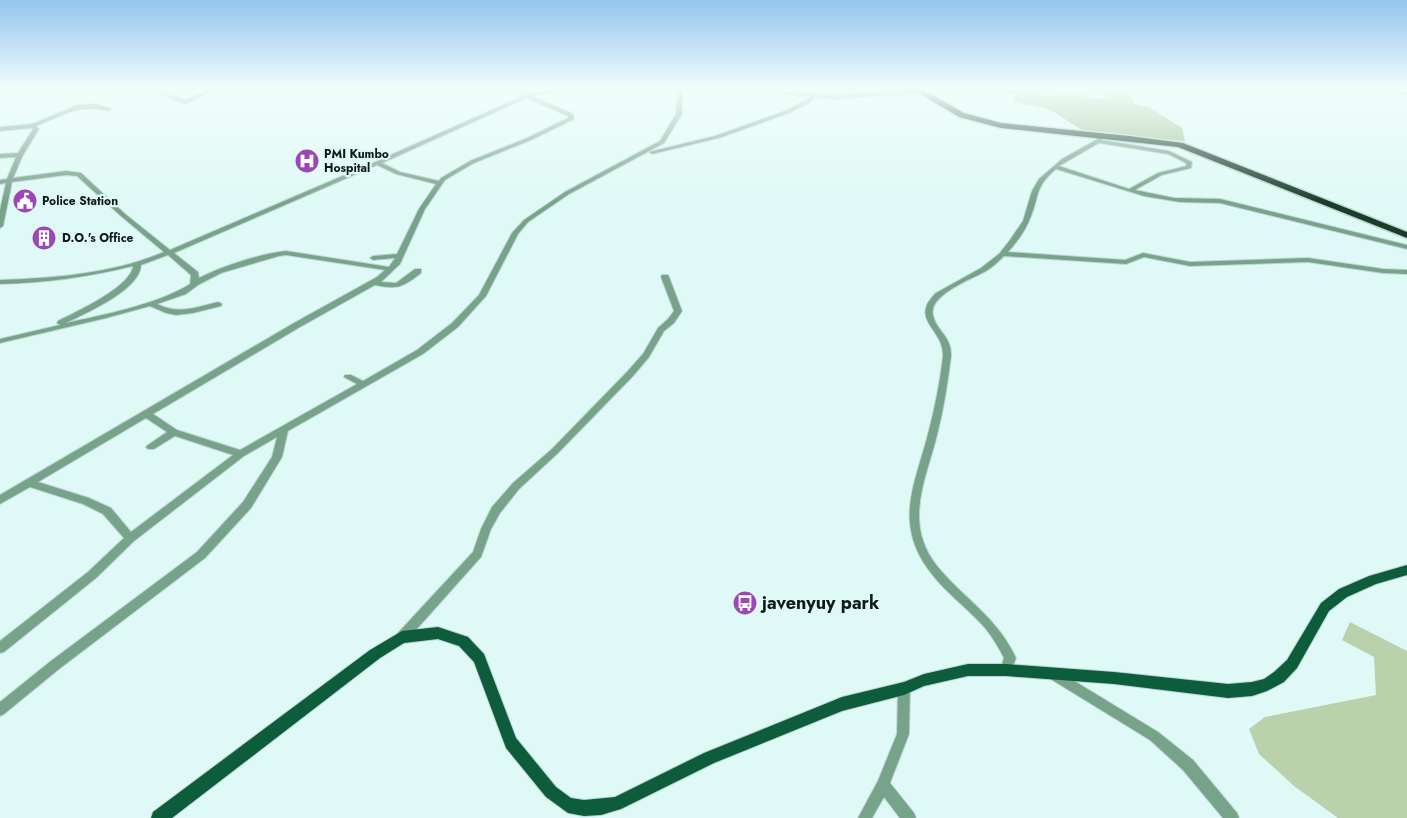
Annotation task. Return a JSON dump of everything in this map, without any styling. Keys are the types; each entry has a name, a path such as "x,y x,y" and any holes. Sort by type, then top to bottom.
{"highway":[{"path":"1012,126 1099,139 1145,138 1180,145 1407,235"}],"main road":[{"path":"159,818 375,654 402,637 438,633 462,642 479,658 511,743 550,792 568,805 584,808 601,808 616,804 754,738 842,704 904,688 924,680 968,670 1051,673 1228,691 1252,690 1273,681 1292,664 1325,607 1343,593 1373,580 1407,570"}],"street":[{"path":"0,129 31,126"},
{"path":"0,226 9,181 20,155 36,129 33,126"},
{"path":"0,282 47,280 114,270 170,253 459,126"},
{"path":"0,500 374,282 391,269 400,256 422,209 440,183 462,167 561,126"},
{"path":"0,648 92,575 130,538 241,454 420,352 455,325 482,296 515,233 526,221 552,202 576,188 662,142 672,126"},
{"path":"644,153 717,137 747,126"},
{"path":"1006,670 1010,658 1003,644 991,627 932,566 919,546 914,527 914,499 921,469 932,441 946,359 946,345 930,318 928,308 932,301 942,293 991,265 1019,231 1028,215 1036,189 1055,166 1099,139 1169,153 1189,162 1189,167 1160,174 1131,190"},
{"path":"0,156 20,155"},
{"path":"377,163 398,172 440,183"},
{"path":"1055,166 1131,190 1173,200 1203,199 1220,201 1407,247"},
{"path":"0,182 66,172 79,174 123,214 195,274 218,271 267,256 286,253 391,269"},
{"path":"1002,254 1126,262 1143,255 1190,264 1308,260 1383,271 1407,272"},
{"path":"373,258 400,256"},
{"path":"50,329 108,297 128,282 136,272 137,264"},
{"path":"0,341 152,304 175,296 218,271"},
{"path":"374,282 390,287 399,286 418,271"},
{"path":"194,284 195,274"},
{"path":"402,637 477,554 486,529 501,504 516,486 555,451 630,374 646,355 661,330 671,321 678,311 665,277"},
{"path":"152,304 171,313 183,314 218,304"},
{"path":"348,377 363,384"},
{"path":"146,414 174,432 241,454"},
{"path":"0,710 55,665 201,555 247,505 277,457 284,430"},
{"path":"151,447 174,432"},
{"path":"29,484 86,501 107,511 130,538"},
{"path":"1051,673 1154,736 1188,766 1232,818"},
{"path":"865,818 883,785 903,734 904,688"},
{"path":"883,785 909,818"}],"green space":[{"path":"1076,126 1179,126 1182,128 1185,141 1094,134"},
{"path":"1350,622 1407,651 1407,818 1338,818 1294,786 1259,754 1249,729 1265,717 1376,695 1374,657 1342,640"}],"place":[{"name":"PMI Kumbo Hospital","path":"307,161"},
{"name":"Police Station","path":"25,201"},
{"name":"D.O.'s Office","path":"44,238"},
{"name":"javenyuy park","path":"745,603"}]}
